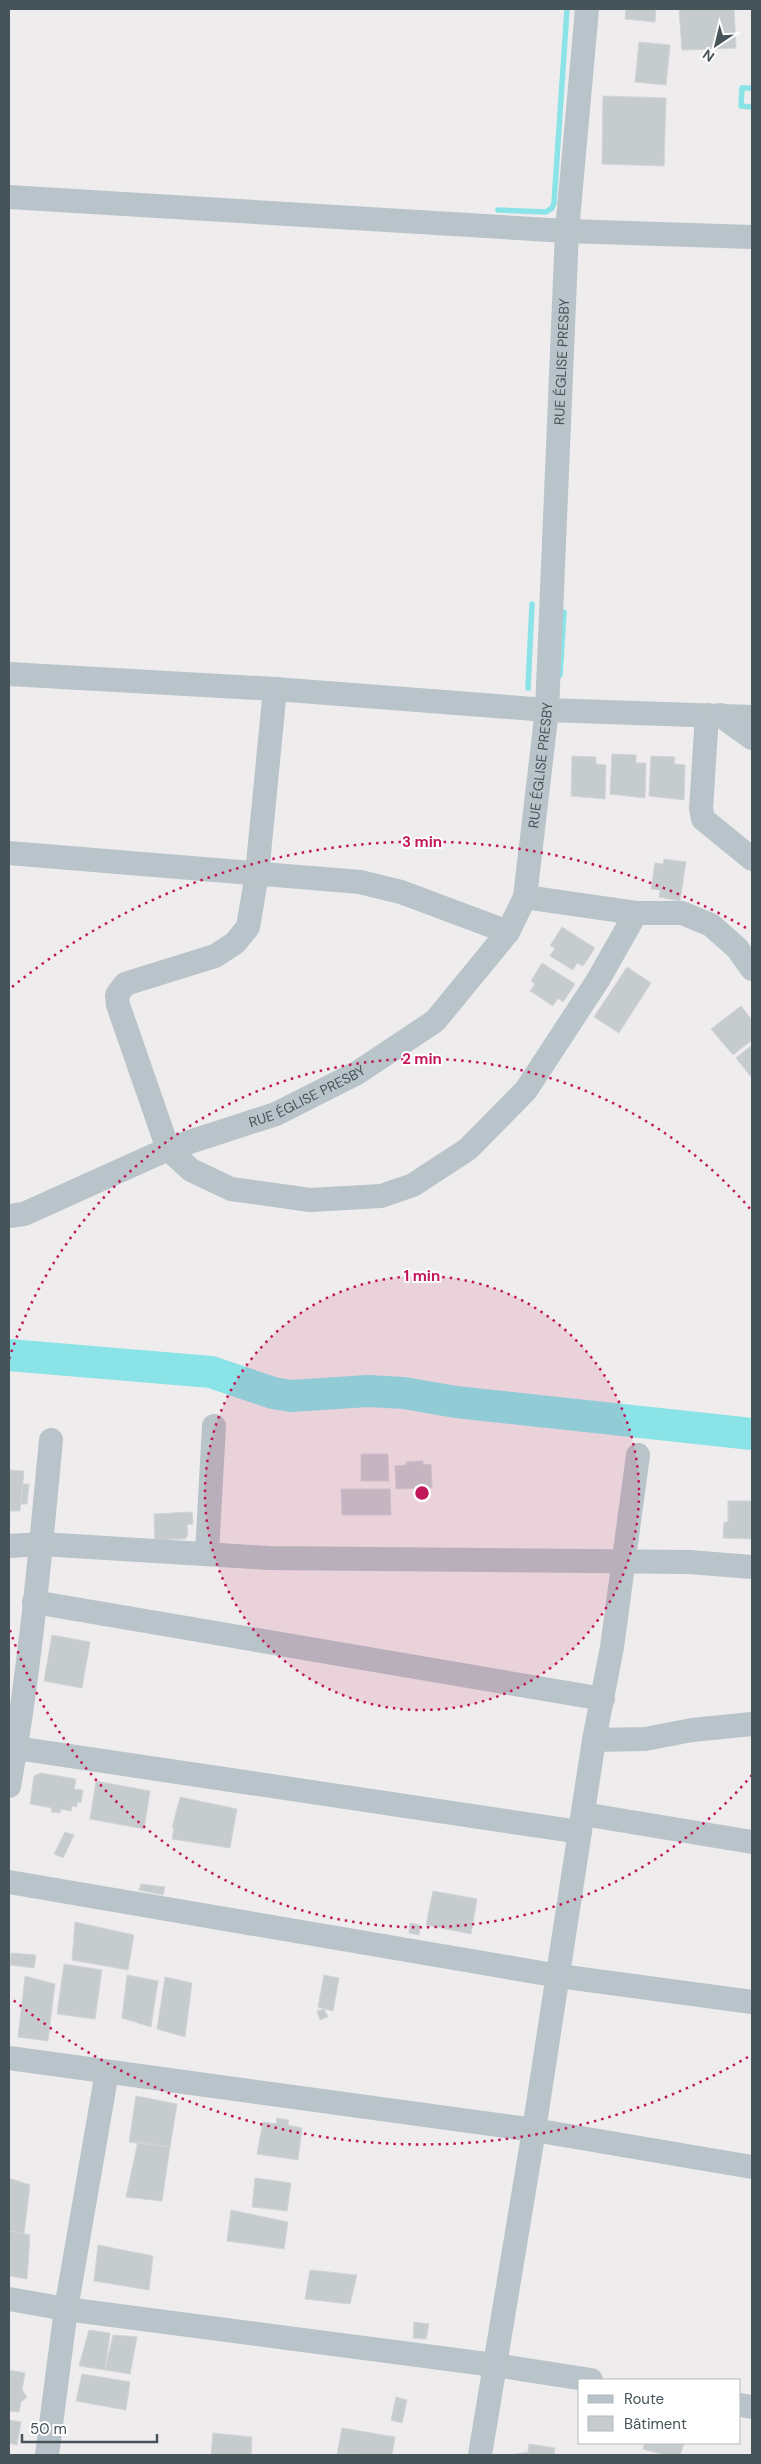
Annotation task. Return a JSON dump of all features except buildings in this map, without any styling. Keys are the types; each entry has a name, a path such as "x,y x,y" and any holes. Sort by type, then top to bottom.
{"street":[{"name":"RUE ÉGLISE PRESBY","path":"9,1216 24,1214 168,1149 276,1114 357,1073 435,1021 508,932 525,898 547,710 567,230 587,9"},
{"path":"9,197 567,230 752,237"},
{"path":"9,674 275,689 547,710 752,717"},
{"path":"275,689 257,874 248,927 235,943 215,956 125,984 117,995 118,1005 168,1149 192,1170 231,1190 310,1200 382,1196 413,1185 468,1149 526,1090 598,980 636,913"},
{"path":"714,715 752,738"},
{"path":"714,715 701,809 703,819 752,859"},
{"path":"9,853 368,884 401,892 508,932"},
{"path":"525,898 636,913 682,913 711,925 737,948 752,969"},
{"path":"207,1553 214,1426"},
{"path":"9,1786 16,1748 34,1602 51,1440"},
{"path":"480,2455 534,2130 594,1740 603,1699 638,1455"},
{"path":"9,1546 41,1544 268,1558 622,1563 689,1562 752,1567"},
{"path":"34,1602 603,1699"},
{"path":"594,1740 645,1739 692,1730 752,1724"},
{"path":"16,1748 582,1823 752,1842"},
{"path":"9,1882 558,1976 752,2002"},
{"path":"9,2058 534,2130 752,2167"},
{"path":"47,2455 66,2309 108,2072"},
{"path":"9,2299 66,2309 494,2364 585,2379"}],"waterway":[{"path":"498,210 546,212 552,208 554,203 567,9"},
{"path":"752,88 742,88 741,106 752,107"},
{"path":"528,688 532,604"},
{"path":"560,675 564,612"},
{"path":"9,1355 211,1372 273,1393 291,1396 368,1391 404,1393 456,1402 752,1434"}]}
